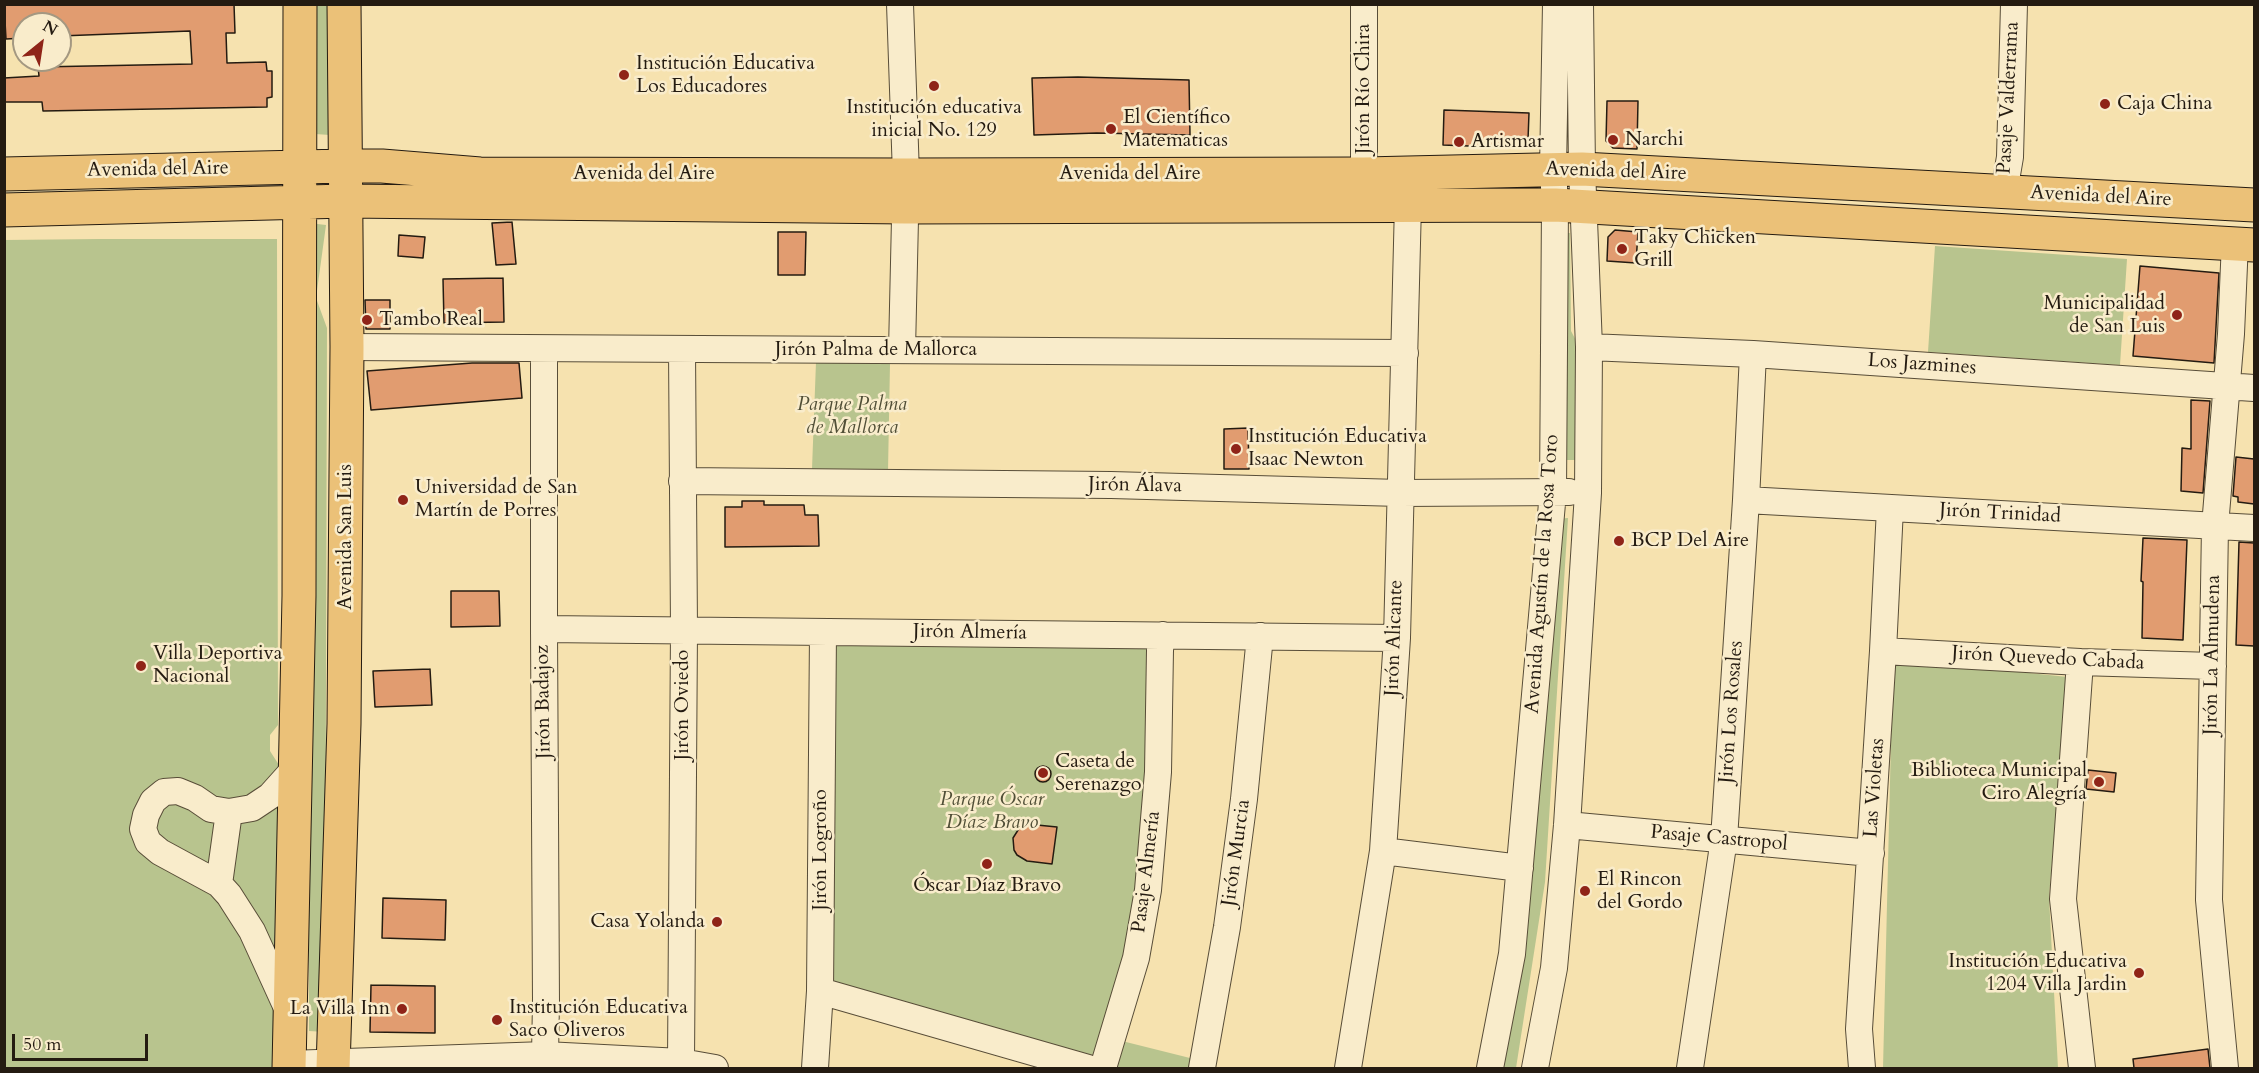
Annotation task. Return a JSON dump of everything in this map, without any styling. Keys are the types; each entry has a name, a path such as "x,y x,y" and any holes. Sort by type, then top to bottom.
{"main road":[{"path":"289,1066 296,767 300,4"},
{"name":"Avenida San Luis","path":"333,1066 345,724 347,347 344,4"},
{"name":"Avenida del Aire","path":"4,174 344,166 382,166 480,174 1364,174 1568,169 2254,205"},
{"path":"2011,192 2005,213 2014,231"},
{"name":"Avenida del Aire","path":"4,210 346,201 906,207 1408,204 1557,206 2245,244"}],"street":[{"path":"900,4 906,175 902,350"},
{"name":"Jirón Río Chira","path":"1364,4 1364,174"},
{"name":"Avenida Agustín de la Rosa Toro","path":"1556,4 1568,169"},
{"name":"Avenida Agustín de la Rosa Toro","path":"1490,1068 1512,954 1553,492 1557,206 1568,169 1580,4"},
{"name":"Pasaje Valderrama","path":"2011,192 2014,4"},
{"name":"Jirón Alicante","path":"1348,1068 1383,851 1397,638 1408,204"},
{"name":"Avenida Agustín de la Rosa Toro","path":"1535,1068 1554,968 1568,825 1588,493 1589,347 1557,206"},
{"name":"Jirón La Almudena","path":"2225,1068 2209,900 2215,526 2231,334 2245,244"},
{"name":"Jirón Palma de Mallorca","path":"347,347 1405,352"},
{"name":"Los Jazmines","path":"1589,347 1753,354 2254,388"},
{"name":"Jirón Badajoz","path":"544,349 543,629 546,972 544,1055"},
{"name":"Jirón Oviedo","path":"681,1062 684,630 682,349"},
{"name":"Jirón Los Rosales","path":"1690,1068 1724,839 1753,354"},
{"name":"Jirón Álava","path":"682,481 1111,485 1400,493 1588,493"},
{"name":"Jirón Trinidad","path":"1746,500 2254,528"},
{"name":"Las Violetas","path":"1862,1068 1859,1029 1890,508"},
{"name":"Jirón Almería","path":"543,629 1397,638"},
{"name":"Jirón Logroño","path":"815,1068 820,991 823,632"},
{"name":"Pasaje Almería","path":"1103,1068 1136,958 1148,890 1158,772 1162,635"},
{"name":"Jirón Murcia","path":"1202,1068 1227,927 1243,810 1260,636"},
{"name":"Jirón Quevedo Cabada","path":"1883,651 2080,662 2213,666"},
{"path":"2080,662 2063,899 2082,1068"},
{"path":"290,1016 270,967 229,895 219,884 160,852 148,842 143,829 146,815 153,801 164,792 178,791 195,798 211,809 229,812 252,808 270,796 296,767"},
{"path":"219,884 229,812"},
{"name":"Pasaje Castropol","path":"1568,825 1871,853"},
{"path":"1383,851 1520,868"},
{"path":"820,991 1088,1068"},
{"path":"289,1066 333,1066 544,1055 681,1062 715,1068"}],"green space":[{"path":"313,5 329,5 330,135 315,134"},
{"path":"309,223 326,225 316,298 327,328 325,1032 309,1031"},
{"path":"1562,233 1570,233 1571,331 1580,348 1577,460 1559,460"},
{"name":"Villa Deportiva Nacional","path":"277,239 278,725 270,735 270,751 279,765 277,940 273,1010 280,1039 276,1068 5,1068 4,240"},
{"path":"1935,246 2127,259 2120,365 1928,352"},
{"name":"Parque Palma de Mallorca","path":"816,362 890,364 888,471 812,469"},
{"path":"1568,518 1545,882 1516,1068 1495,1068 1555,519"},
{"name":"Parque Óscar Díaz Bravo","path":"834,631 1157,635 1148,858 1099,1067 834,988"},
{"path":"1893,659 2068,677 2049,897 2058,1068 1883,1068"},
{"path":"1118,1040 1198,1060 1196,1068 1110,1068"}],"building":[{"path":"4,4 234,4 235,33 226,33 227,63 266,62 267,71 272,71 272,97 267,98 267,107 43,111 42,102 4,102 4,78 39,76 39,72 72,72 72,66 192,64 190,31 72,36 72,12 12,12 12,39 6,39"},
{"path":"1032,78 1189,80 1190,135 1097,133 1034,135"},
{"path":"1607,101 1638,101 1637,149 1613,148 1606,141"},
{"path":"1444,110 1529,113 1528,140 1520,148 1443,145"},
{"path":"512,222 516,264 496,265 492,223"},
{"name":"Taky Chicken Grill","path":"1615,230 1638,232 1636,263 1607,261 1608,237"},
{"path":"778,232 806,232 805,275 778,275"},
{"path":"399,235 425,237 423,258 398,256"},
{"name":"Municipalidad de San Luis","path":"2140,266 2219,273 2214,363 2133,356"},
{"path":"503,278 504,322 444,323 443,279"},
{"path":"365,300 390,300 390,329 366,329"},
{"path":"472,363 519,363 522,398 371,410 367,371"},
{"path":"2191,400 2210,401 2203,493 2181,491 2182,448 2191,449"},
{"name":"Institución Educativa Isaac Newton","path":"1248,428 1249,469 1224,469 1224,429"},
{"path":"2236,457 2254,459 2254,504 2238,502 2238,497 2233,496"},
{"path":"742,501 764,501 764,505 804,505 805,515 818,515 819,546 725,547 725,507 742,507"},
{"path":"2143,538 2187,540 2183,640 2142,638"},
{"path":"2239,542 2254,543 2254,646 2236,645"},
{"path":"451,591 499,591 500,626 451,627"},
{"path":"430,669 432,705 375,707 373,671"},
{"name":"Caseta de Serenazgo","path":"1043,766 1049,768 1051,774 1049,780 1043,782 1037,780 1035,774 1037,768"},
{"path":"2088,770 2116,773 2114,792 2086,789"},
{"path":"1027,824 1057,827 1052,864 1027,861 1017,855 1013,838 1020,827"},
{"path":"383,898 446,900 445,940 382,938"},
{"name":"La Villa Inn","path":"371,985 435,986 435,1033 370,1032"},
{"path":"2208,1049 2210,1068 2134,1068 2133,1059"}],"place":[{"name":"Institución Educativa Los Educadores","path":"624,75"},
{"name":"Institución educativa inicial No. 129","path":"934,86"},
{"name":"Caja China","path":"2105,104"},
{"name":"El Científico Matematicas","path":"1111,129"},
{"name":"Narchi","path":"1613,140"},
{"name":"Artismar","path":"1459,142"},
{"name":"Taky Chicken Grill","path":"1622,249"},
{"name":"Municipalidad de San Luis","path":"2177,315"},
{"name":"Tambo Real","path":"367,320"},
{"name":"Institución Educativa Isaac Newton","path":"1236,449"},
{"name":"Universidad de San Martín de Porres","path":"403,500"},
{"name":"BCP Del Aire","path":"1619,541"},
{"name":"Villa Deportiva Nacional","path":"141,666"},
{"name":"Caseta de Serenazgo","path":"1043,773"},
{"name":"Biblioteca Municipal Ciro Alegría","path":"2099,782"},
{"name":"Óscar Díaz Bravo","path":"987,864"},
{"name":"El Rincon del Gordo","path":"1585,891"},
{"name":"Casa Yolanda","path":"717,922"},
{"name":"Institución Educativa 1204 Villa Jardin","path":"2139,973"},
{"name":"La Villa Inn","path":"402,1009"},
{"name":"Institución Educativa Saco Oliveros","path":"497,1020"}]}
